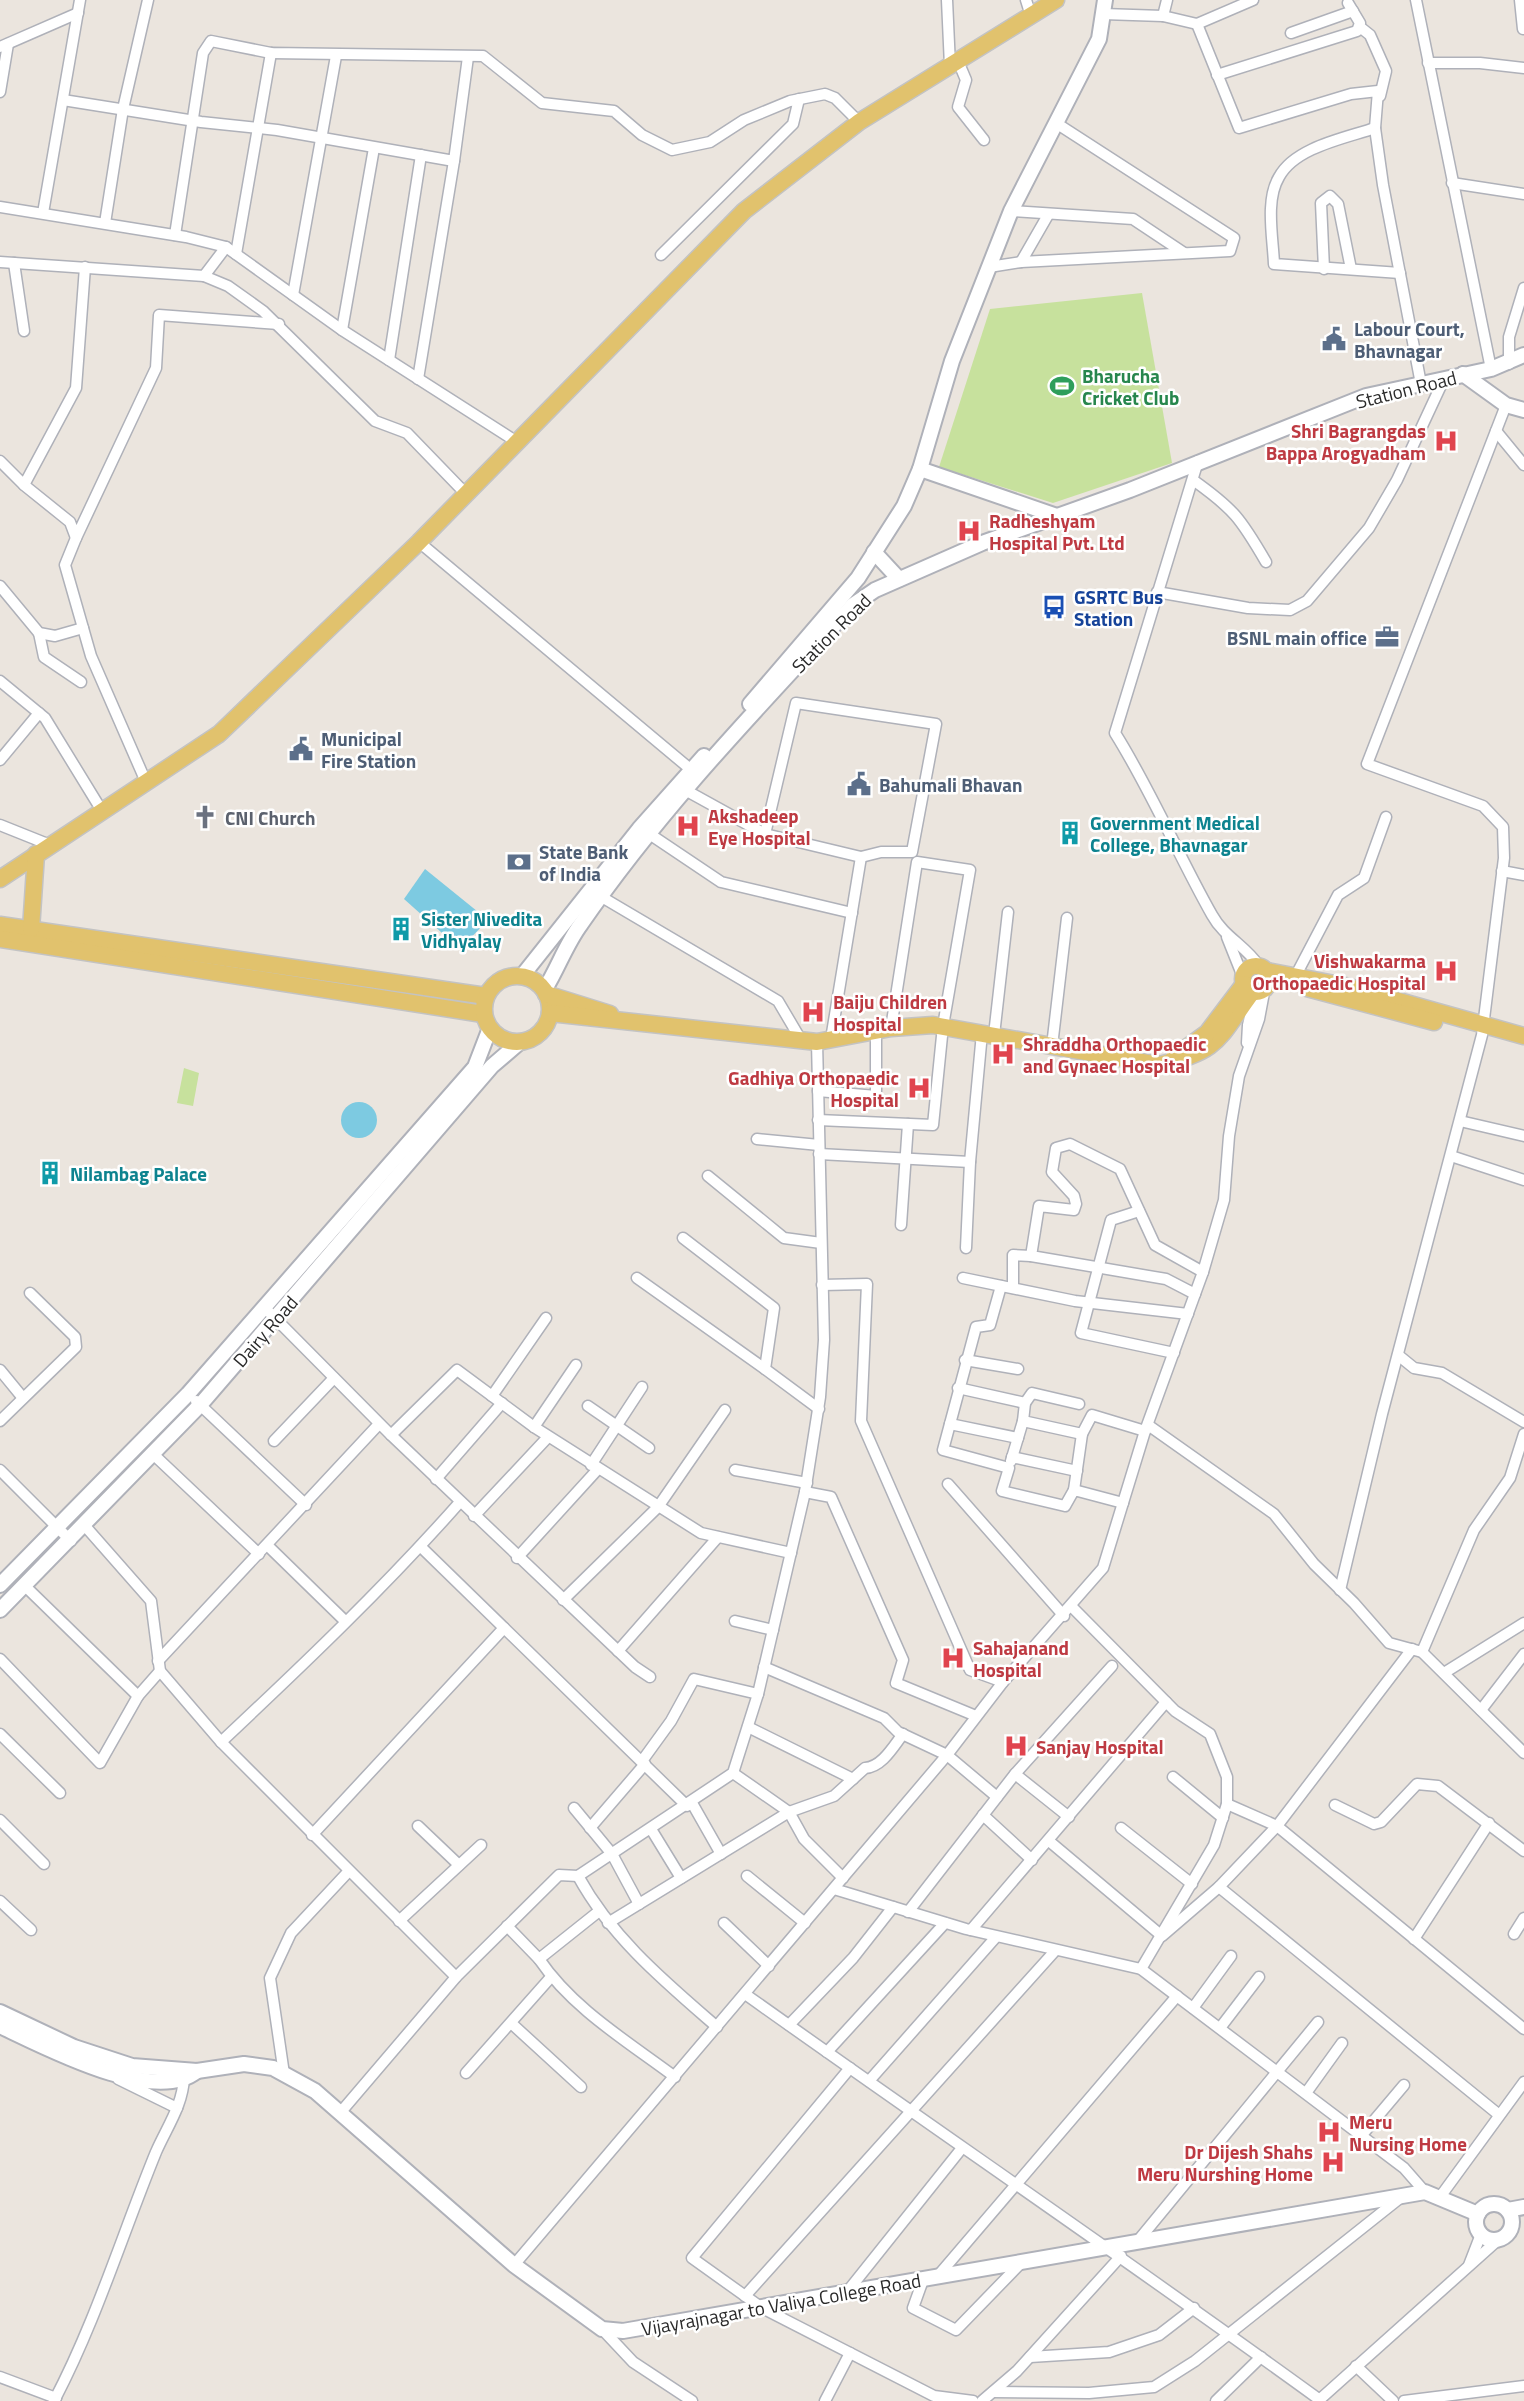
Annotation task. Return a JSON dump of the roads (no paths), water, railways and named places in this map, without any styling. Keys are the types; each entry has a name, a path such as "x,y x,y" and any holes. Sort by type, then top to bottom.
{"main road":[{"path":"0,879 219,734 419,542 744,211 859,122 1056,0"},
{"path":"522,976 639,829 696,773 858,578 904,506 920,469 952,361 1011,211 1099,39 1104,7"},
{"name":"Station Road","path":"546,991 567,945 600,896 687,791 696,773 853,606 875,590 982,543 1130,491 1366,396 1491,369 1509,364 1524,355"},
{"path":"1463,374 1506,405 1524,410"},
{"path":"920,469 1057,516"},
{"path":"874,552 899,579"},
{"path":"31,929 36,854"},
{"path":"0,925 486,996"},
{"path":"0,939 487,1021 509,1041 520,1042 540,1032 550,1013 546,991"},
{"path":"487,1021 486,996 500,979 522,976 546,991 618,1019 816,1040 883,1029 943,1026 1159,1065 1196,1057 1212,1045 1257,981 1295,976 1345,986 1483,1030 1524,1046"},
{"path":"1257,981 1288,983 1483,1030 1524,1035"},
{"path":"550,1013 610,1021 618,1019"},
{"name":"Dairy Road","path":"0,1585 188,1394 475,1067 487,1021"},
{"name":"Dairy Road","path":"0,1611 71,1541 201,1404 492,1066 520,1042"},
{"path":"0,2012 74,2047 132,2066 186,2067 190,2074"},
{"path":"0,2026 105,2073 154,2080 244,2064 273,2068 315,2091 514,2265 602,2329"},
{"name":"Vijayrajnagar to Valiya College Road","path":"602,2329 623,2330 762,2308 1425,2192 1483,2209"},
{"path":"1515,2216 1499,2204 1483,2209 1476,2224 1481,2234 1497,2240 1508,2234 1515,2216 1524,2207"}],"street":[{"path":"43,213 80,0"},
{"path":"105,223 123,109 148,0"},
{"path":"947,0 954,64 966,80 958,107 984,140"},
{"path":"1026,0 1031,16"},
{"path":"1163,16 1167,0"},
{"path":"1104,7 1197,24 1228,4 1253,0"},
{"path":"1416,0 1491,369"},
{"path":"1520,0 1523,29"},
{"path":"1291,33 1350,7 1360,27 1370,35 1385,71 1375,128 1421,384"},
{"path":"0,92 4,45 78,13"},
{"path":"1197,24 1237,126 1243,128 1351,94 1373,90 1378,91 1380,96"},
{"path":"1217,75 1357,31 1360,27"},
{"path":"174,235 203,53 211,41 271,53 483,56 542,103 614,111 642,135 672,150 709,142 744,120 799,99 831,95 859,122"},
{"path":"236,254 271,53"},
{"path":"293,295 336,56"},
{"path":"418,379 454,161 468,57"},
{"path":"1428,63 1479,63 1524,68"},
{"path":"661,256 793,124 799,99"},
{"path":"63,100 260,128 454,161"},
{"path":"989,267 1021,262 1230,251 1234,237 1056,123"},
{"path":"1375,128 1299,156 1278,177 1271,209 1274,264 1400,274"},
{"path":"342,330 374,148"},
{"path":"389,360 421,155"},
{"path":"1452,183 1524,194"},
{"path":"1324,269 1321,203 1330,196 1338,204 1350,269"},
{"path":"0,207 174,235 226,247 342,330 517,442"},
{"path":"1011,211 1138,220 1184,253"},
{"path":"1021,262 1048,215"},
{"path":"204,276 226,247"},
{"path":"0,262 204,276 228,286 279,324 375,421 407,433 467,494"},
{"path":"14,263 24,331"},
{"path":"24,485 76,388 85,267"},
{"path":"1509,364 1509,337 1524,288"},
{"path":"146,782 91,656 65,565 156,368 159,314 279,324"},
{"path":"1157,592 1248,608 1290,610 1307,601 1369,528 1397,480 1444,379"},
{"path":"1340,1590 1483,1030 1502,871 1503,827 1483,806 1367,764 1506,405"},
{"path":"1496,431 1524,465"},
{"path":"0,460 24,485 70,522 76,538"},
{"path":"1199,461 1115,733 1144,779 1212,916 1257,981"},
{"path":"1193,480 1227,503 1239,516 1266,562"},
{"path":"419,542 696,773"},
{"path":"0,586 39,633 44,657 81,682"},
{"path":"39,633 55,636 83,628"},
{"path":"0,681 39,713 102,811"},
{"path":"687,791 765,834 861,858 881,852 912,852 936,724 796,703 765,834"},
{"path":"0,760 4,750 39,713"},
{"path":"1295,976 1338,895 1364,878 1386,817"},
{"path":"0,825 51,845"},
{"path":"650,835 721,882 852,913"},
{"path":"340,2113 456,1977 559,1875 578,1876 733,1773 758,1695 806,1488 819,1409 824,1340 816,1040 852,913 861,858"},
{"path":"818,1091 876,1096 883,1029 917,862 971,870 943,1026 933,1125 818,1120"},
{"path":"1502,871 1524,875"},
{"path":"600,896 778,1001 816,1040"},
{"path":"966,1248 970,1162 1008,912"},
{"path":"1052,1046 1067,918"},
{"path":"514,2265 947,1755 1003,1682 1068,1612 1103,1568 1147,1428 1203,1272 1224,1200 1228,1136 1239,1076 1259,1018 1257,981 1251,954 1227,937"},
{"path":"1460,1121 1524,1136"},
{"path":"901,1225 908,1124"},
{"path":"757,1139 905,1159 970,1162"},
{"path":"1031,1256 1039,1206 1074,1210 1076,1205 1074,1196 1052,1172 1056,1148 1065,1143 1120,1169 1155,1245 1203,1272"},
{"path":"1451,1156 1524,1180"},
{"path":"708,1176 785,1238 821,1243"},
{"path":"1139,1211 1111,1220 1081,1333 1174,1353"},
{"path":"683,1238 774,1308 765,1369"},
{"path":"1013,1288 1013,1255 1166,1279 1195,1294"},
{"path":"637,1278 819,1409"},
{"path":"963,1278 1088,1303 1188,1314"},
{"path":"822,1285 867,1283 861,1420 970,1670 1003,1682"},
{"path":"1001,1286 990,1325 976,1327 943,1450 1009,1468"},
{"path":"0,1421 71,1354 77,1341 30,1293"},
{"path":"265,1308 390,1435 517,1558 650,1677"},
{"path":"492,1396 546,1318"},
{"path":"1398,1355 1414,1368 1442,1373 1524,1422"},
{"path":"965,1360 1018,1369"},
{"path":"534,1427 576,1365"},
{"path":"0,1370 23,1398"},
{"path":"390,1435 457,1370 548,1437 701,1533 791,1553"},
{"path":"274,1441 334,1378"},
{"path":"517,1558 594,1467 642,1387"},
{"path":"958,1388 1025,1403"},
{"path":"1079,1404 1032,1393 1025,1403 1023,1421 1002,1490 1065,1506 1074,1490 1082,1434 1092,1415 1147,1428 1274,1514 1314,1564 1389,1643 1417,1650 1444,1673 1524,1753"},
{"path":"188,1394 306,1505"},
{"path":"436,1479 502,1403"},
{"path":"588,1406 649,1448"},
{"path":"563,1600 658,1507 724,1410"},
{"path":"1023,1421 1082,1434"},
{"path":"0,1659 100,1763 138,1696 159,1666 379,1424"},
{"path":"950,1424 1018,1438"},
{"path":"1162,1936 1219,1887 1277,1826 1417,1650 1475,1530 1510,1478 1524,1434"},
{"path":"474,1516 548,1437"},
{"path":"153,1454 259,1554"},
{"path":"1012,1457 1077,1471"},
{"path":"0,1470 71,1541"},
{"path":"735,1470 831,1497 903,1660 896,1683 976,1716"},
{"path":"948,1484 1068,1612 1166,1702 1210,1734 1227,1777 1227,1804 1223,1818 1214,1845 1140,1969"},
{"path":"1074,1490 1123,1503"},
{"path":"221,1742 421,1547 460,1502"},
{"path":"85,1526 151,1601 159,1666 221,1742 348,1872 456,1977"},
{"path":"618,1651 718,1537"},
{"path":"267,1545 345,1621"},
{"path":"421,1547 689,1804 721,1854"},
{"path":"26,1587 138,1696"},
{"path":"735,1621 773,1630"},
{"path":"1444,1673 1524,1623"},
{"path":"312,1835 505,1628"},
{"path":"1481,1710 1524,1654"},
{"path":"908,1912 1015,1774 1112,1666"},
{"path":"764,1667 884,1718 903,1734 947,1755 997,1797"},
{"path":"590,1828 644,1762 694,1679 758,1695"},
{"path":"971,1930 1166,1702"},
{"path":"748,1727 853,1779"},
{"path":"0,1734 60,1793"},
{"path":"608,1923 789,1812 835,1796 853,1779 887,1755 903,1734"},
{"path":"733,1773 789,1812 804,1839 843,1878"},
{"path":"1015,1774 1069,1817"},
{"path":"1173,1777 1223,1818"},
{"path":"1335,1805 1374,1824 1381,1822 1417,1784 1428,1783 1438,1786 1524,1852"},
{"path":"1227,1804 1277,1826 1524,2029"},
{"path":"574,1808 612,1854 639,1904"},
{"path":"983,1815 1032,1860"},
{"path":"0,1820 44,1864"},
{"path":"1414,1939 1489,1823"},
{"path":"418,1826 459,1865"},
{"path":"1121,1828 1192,1884"},
{"path":"651,1829 681,1878"},
{"path":"1049,1841 1162,1936"},
{"path":"399,1921 481,1845"},
{"path":"284,2074 270,1978 291,1933 348,1872"},
{"path":"578,1876 598,1912 649,1968 717,2027"},
{"path":"747,1876 805,1923"},
{"path":"1219,1887 1498,2114"},
{"path":"834,1889 996,1937 1140,1969 1404,2168 1425,2192"},
{"path":"0,1901 31,1930"},
{"path":"789,2025 853,1958 892,1907"},
{"path":"539,1959 598,1912"},
{"path":"1514,1934 1524,1918"},
{"path":"724,1923 769,1966"},
{"path":"827,2052 946,1923"},
{"path":"507,1926 584,2010 674,2077"},
{"path":"869,2081 996,1937"},
{"path":"745,2296 1054,1952"},
{"path":"1193,2008 1231,1956"},
{"path":"466,2073 551,1977"},
{"path":"1220,2028 1259,1977"},
{"path":"745,1994 1015,2185 1109,2247 1319,2400 1497,2240"},
{"path":"1021,2263 956,2330 913,2308 930,2279 1015,2185 1177,1996"},
{"path":"511,2022 581,2087"},
{"path":"1137,2242 1318,2022"},
{"path":"1306,2093 1342,2043"},
{"path":"850,2068 692,2258 762,2308 849,2353 934,2396 973,2401"},
{"path":"105,2073 177,2108"},
{"path":"0,2377 55,2399 90,2325 157,2151 183,2096 190,2074"},
{"path":"1445,2199 1498,2114 1524,2082"},
{"path":"1361,2136 1404,2085"},
{"path":"846,2294 962,2148"},
{"path":"993,2392 1089,2393 1154,2387 1230,2334 1404,2195"},
{"path":"1468,2268 1481,2234"},
{"path":"982,2401 1030,2357 1121,2256"},
{"path":"1030,2357 1109,2352 1159,2335 1194,2308"},
{"path":"602,2329 633,2362 692,2401"},
{"path":"825,2401 849,2353"},
{"path":"1216,2401 1261,2357"},
{"path":"1356,2366 1394,2401"},
{"path":"1404,2401 1524,2386"}],"water":[{"path":"425,869 488,920 460,949 404,899"},
{"path":"359,1102 372,1107 377,1120 372,1133 359,1138 346,1133 341,1120 346,1107"}],"place":[{"name":"Labour Court, Bhavnagar","path":"1334,339"},
{"name":"Bharucha Cricket Club","path":"1062,386"},
{"name":"Shri Bagrangdas Bappa Arogyadham","path":"1446,441"},
{"name":"Radheshyam Hospital Pvt. Ltd","path":"969,531"},
{"name":"GSRTC Bus Station","path":"1054,607"},
{"name":"BSNL main office","path":"1387,637"},
{"name":"Municipal Fire Station","path":"301,749"},
{"name":"Bahumali Bhavan","path":"859,784"},
{"name":"CNI Church","path":"205,817"},
{"name":"Akshadeep Eye Hospital","path":"688,826"},
{"name":"Government Medical College, Bhavnagar","path":"1070,833"},
{"name":"State Bank of India","path":"519,862"},
{"name":"Sister Nivedita Vidhyalay","path":"401,929"},
{"name":"Vishwakarma Orthopaedic Hospital","path":"1446,971"},
{"name":"Baiju Children Hospital","path":"813,1012"},
{"name":"Shraddha Orthopaedic and Gynaec Hospital","path":"1003,1054"},
{"name":"Gadhiya Orthopaedic Hospital","path":"919,1088"},
{"name":"Nilambag Palace","path":"50,1173"},
{"name":"Sahajanand Hospital","path":"953,1658"},
{"name":"Sanjay Hospital","path":"1016,1746"},
{"name":"Meru Nursing Home","path":"1329,2132"},
{"name":"Dr Dijesh Shahs Meru Nurshing Home","path":"1333,2162"}]}
